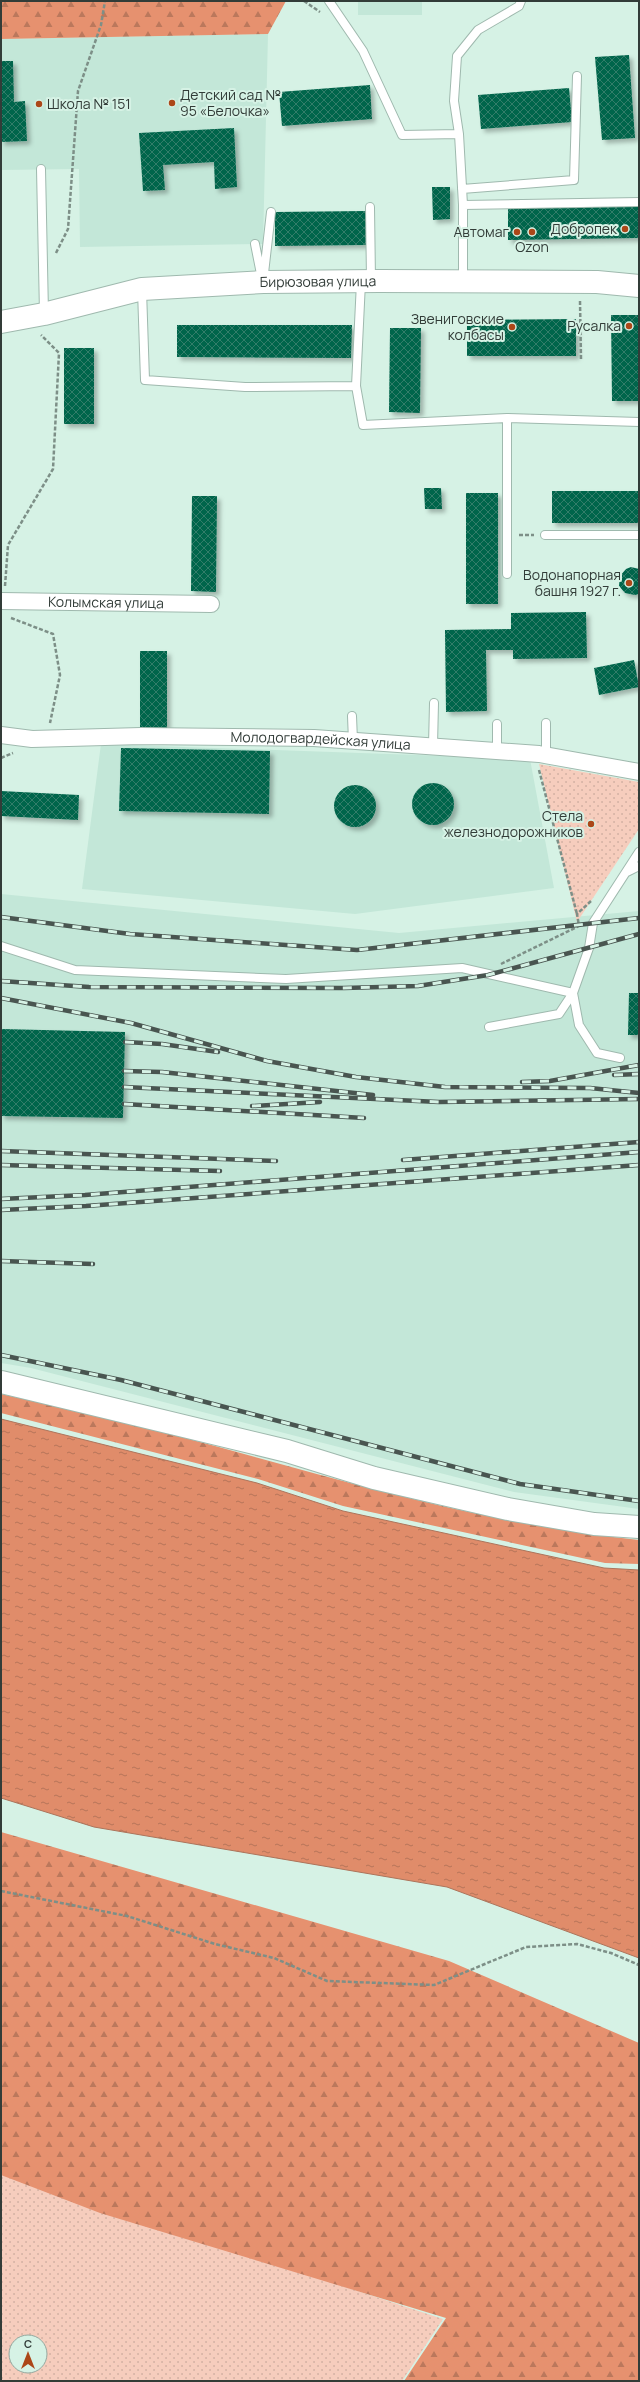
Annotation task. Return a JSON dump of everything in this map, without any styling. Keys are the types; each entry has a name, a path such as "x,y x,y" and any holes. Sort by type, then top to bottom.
{"main road":[{"name":"Бирюзовая улица","path":"1,322 40,322 142,289 263,282 580,282 639,286"},
{"path":"1,1382 287,1451 374,1478 508,1509 594,1524 639,1527"}],"street":[{"name":"Колымская улица","path":"2,600 211,604"},
{"name":"Молодогвардейская улица","path":"1,735 32,739 157,736 353,741 540,754 639,772"}],"lane":[{"path":"329,1 363,51 402,135 459,134"},
{"path":"463,283 463,205 459,134 454,101 457,56 478,30 519,6 521,1"},
{"path":"462,189 574,180 577,76"},
{"path":"40,322 44,275 41,169"},
{"path":"463,205 639,202"},
{"path":"370,207 366,281 356,386 363,425 507,418 639,422"},
{"path":"263,282 271,212"},
{"path":"255,244 263,282"},
{"path":"142,289 145,380 245,387 356,386"},
{"path":"507,418 507,574"},
{"path":"545,535 639,534"},
{"path":"433,746 434,702"},
{"path":"352,716 353,741"},
{"path":"540,754 546,723"},
{"path":"497,724 497,751"},
{"path":"489,1027 559,1014 573,993 589,948 593,923 639,852"},
{"path":"626,872 639,866"},
{"path":"1,946 75,970 286,979 462,968 482,974 573,993"},
{"path":"573,993 579,1025 597,1053 620,1058"}],"path":[{"path":"44,275 68,229 78,91 101,25 105,1"},
{"path":"580,282 581,360"},
{"path":"40,322 58,353 53,469 8,545 2,600 4,615 53,634 60,675 47,738"},
{"path":"507,535 545,535"},
{"path":"482,974 579,926 540,754"},
{"path":"577,914 594,898"},
{"path":"1,1892 127,1916 215,1944 274,1958 327,1982 434,1985 526,1947 577,1944 611,1953 639,1965"}],"shaded area":[{"path":"358,1 422,1 422,15 358,15"},
{"name":"Детский сад № 95 «Белочка»","path":"268,34 263,244 80,247 79,169 1,170 1,39"},
{"path":"101,744 530,759 554,888 355,914 82,889"},
{"path":"539,764 639,782 639,829 577,922"},
{"path":"1,894 399,933 639,911 639,1509 514,1492 31,1368 1,1363"},
{"path":"1,2174 443,2319 402,2381 1,2381"}],"green space":[{"path":"1,1 286,1 268,34 1,39"},
{"path":"1,1394 88,1413 347,1482 463,1511 580,1533 639,1540 639,1564 605,1563 343,1506 258,1479 1,1413"},
{"path":"1,1832 449,1961 639,2043 639,2381 404,2381 446,2318 100,2213 1,2175"}],"water":[{"path":"1,1419 257,1483 343,1511 604,1568 639,1570 639,1958 447,1887 94,1827 1,1798"}],"building":[{"path":"629,55 635,138 602,140 595,57"},
{"path":"1,61 13,61 14,102 25,101 27,141 1,142"},
{"path":"370,85 372,119 282,126 279,92"},
{"path":"569,88 572,122 481,129 478,95"},
{"path":"234,128 237,187 215,189 214,162 163,165 165,190 143,191 139,133"},
{"path":"432,187 450,187 450,219 433,220"},
{"path":"639,206 639,238 508,240 508,208"},
{"path":"366,211 366,245 275,246 275,212"},
{"path":"611,315 639,315 639,401 612,401"},
{"path":"576,319 576,356 467,356 467,320"},
{"path":"177,325 352,325 351,358 177,357"},
{"path":"390,328 421,328 420,413 389,412"},
{"path":"64,348 94,348 94,424 64,424"},
{"path":"424,488 441,488 442,509 425,509"},
{"path":"552,491 639,491 639,523 552,523"},
{"path":"466,493 498,493 498,604 466,604"},
{"path":"192,496 217,496 216,592 191,591"},
{"name":"Водонапорная башня 1927 г.","path":"631,567 639,569 639,594 635,595 625,593 619,586 620,576 626,569"},
{"path":"586,612 587,658 513,659 513,650 486,650 487,711 446,712 445,630 511,629 511,613"},
{"path":"140,651 167,651 167,734 140,734"},
{"path":"634,660 639,687 599,695 594,668"},
{"path":"121,748 270,751 269,814 119,811"},
{"path":"429,783 437,783 445,786 451,792 454,804 451,816 445,822 437,825 429,825 421,822 415,816 412,808 412,800 415,792 421,786"},
{"path":"351,785 359,785 367,788 373,794 376,806 373,818 367,824 359,827 351,827 343,824 337,818 334,810 334,802 337,794 343,788"},
{"path":"1,791 79,795 78,820 1,816"},
{"path":"629,993 639,993 639,1035 628,1035"},
{"path":"1,1029 125,1032 123,1118 1,1116"}],"railway":[{"path":"1,917 130,934 357,950 639,918"},
{"path":"1,981 89,987 344,988 418,986 488,975 639,934"},
{"path":"1,998 131,1023 267,1061 356,1077 445,1087 590,1088 639,1093"},
{"path":"125,1042 162,1044 218,1052"},
{"path":"522,1082 550,1081 639,1065"},
{"path":"124,1071 162,1072 373,1095"},
{"path":"614,1075 639,1074"},
{"path":"124,1087 439,1102 639,1099"},
{"path":"252,1106 320,1102"},
{"path":"124,1104 364,1118"},
{"path":"403,1160 639,1142"},
{"path":"1,1151 276,1161"},
{"path":"1,1199 85,1195 639,1152"},
{"path":"1,1165 220,1171"},
{"path":"1,1210 86,1206 639,1165"},
{"path":"1,1261 93,1264"},
{"path":"1,1355 121,1380 520,1484 639,1501"}],"place":[{"name":"Детский сад № 95 «Белочка»","path":"172,103"},
{"name":"Школа № 151","path":"39,104"},
{"name":"Добропек","path":"625,229"},
{"name":"Автомаг","path":"517,232"},
{"name":"Ozon","path":"532,232"},
{"name":"Русалка","path":"629,326"},
{"name":"Звениговские колбасы","path":"512,327"},
{"name":"Водонапорная башня 1927 г.","path":"629,583"},
{"name":"Стела железнодорожников","path":"591,824"}]}
